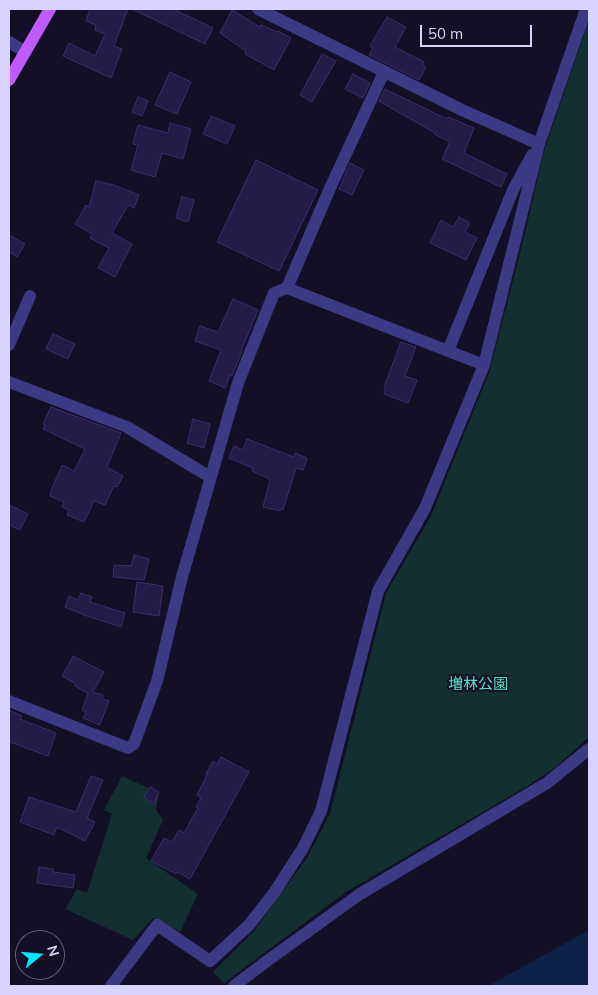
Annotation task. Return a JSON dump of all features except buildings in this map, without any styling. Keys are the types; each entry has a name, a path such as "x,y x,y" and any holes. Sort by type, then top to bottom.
{"main road":[{"path":"11,72 50,9"}],"street":[{"path":"258,9 462,110 539,144"},
{"path":"111,986 157,925 210,961 249,925 274,892 303,848 321,811 378,591 425,508 484,365 539,144 586,9"},
{"path":"9,42 24,52"},
{"path":"287,288 331,186 384,72"},
{"path":"448,351 513,190 521,172 539,144"},
{"path":"9,701 128,748 134,744 157,681 182,577 238,383 274,293 287,288 484,365"},
{"path":"9,345 30,296"},
{"path":"9,382 127,427 210,478"},
{"path":"234,986 267,960 360,894 547,784 589,749"}],"green space":[{"name":"増林公園","path":"589,20 589,737 556,767 529,785 346,892 224,983 213,972 254,931 307,858 330,814 386,593 431,516 490,370 544,151"},
{"path":"122,776 159,793 156,810 163,820 146,858 198,894 180,932 153,918 133,940 65,909 77,889 87,893 112,814 104,810"}],"water":[{"path":"589,930 589,986 488,986"}]}
